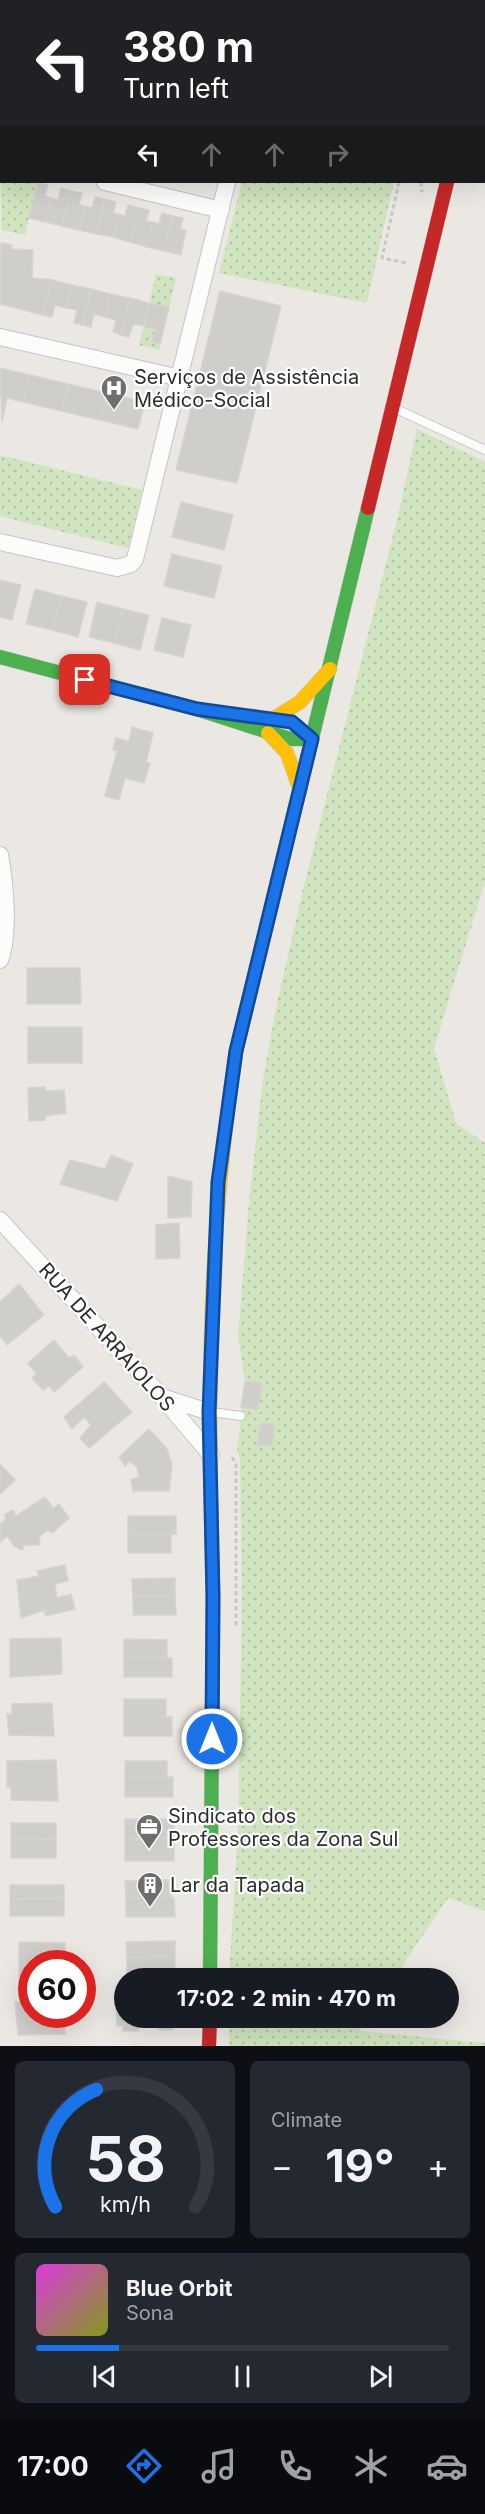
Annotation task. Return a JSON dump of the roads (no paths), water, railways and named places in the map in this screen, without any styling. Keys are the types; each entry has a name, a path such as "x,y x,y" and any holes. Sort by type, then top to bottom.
{"main road":[{"path":"210,1968 213,1597 212,1456 209,1412 218,1182 236,1051 447,183"},
{"path":"0,657 197,709 270,725 292,722 312,739"},
{"path":"270,725 300,702 330,669"},
{"path":"270,725 287,753 300,790"},
{"path":"209,2046 210,2028"}],"street":[{"path":"109,183 220,210"},
{"path":"0,542 117,568 131,564 138,552 227,183"},
{"path":"0,337 180,378"},
{"path":"0,855 4,924 3,952 0,960"},
{"name":"RUA DE ARRAIOLOS","path":"0,1220 162,1397 212,1456"},
{"path":"162,1397 209,1412"}],"lane":[{"path":"391,407 485,450"},
{"path":"209,1412 241,1416"}],"place":[{"name":"Serviços de Assistência Médico-Social","path":"114,411"},
{"name":"Sindicato dos Professores da Zona Sul","path":"149,1850"},
{"name":"Lar da Tapada","path":"150,1908"}]}
